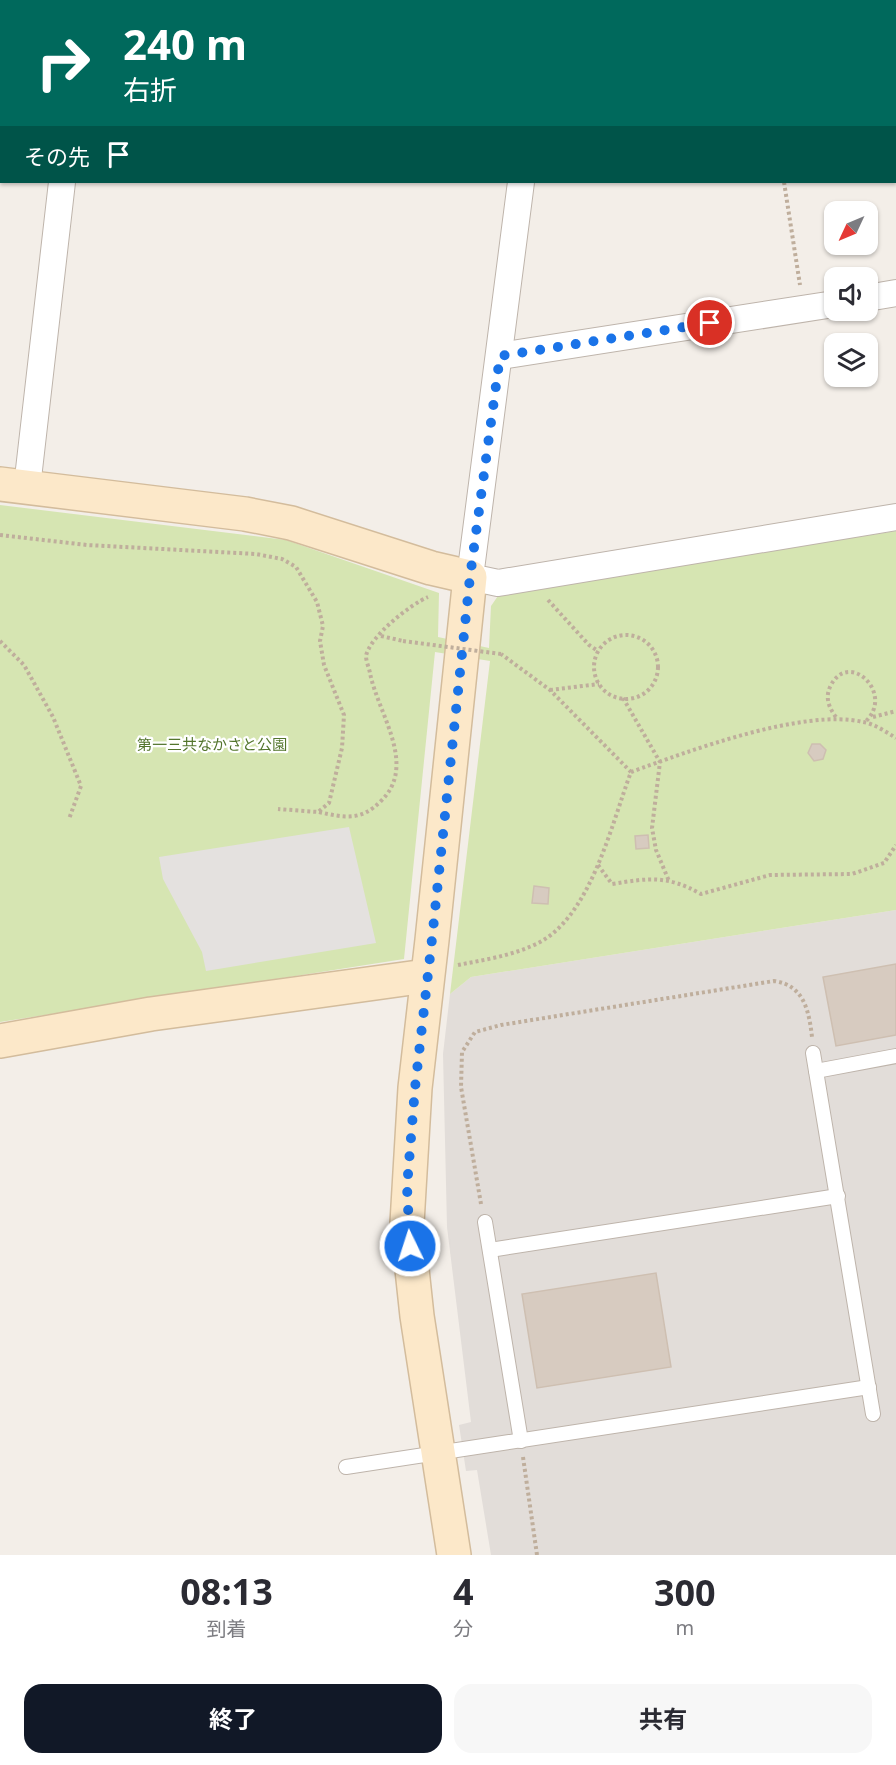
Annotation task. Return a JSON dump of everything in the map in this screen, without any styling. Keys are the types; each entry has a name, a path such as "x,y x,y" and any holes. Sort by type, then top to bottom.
{"street":[{"path":"62,183 13,485 245,514 291,523 431,568 498,583 896,517"},
{"path":"454,1555 417,1316 407,1223 415,1088 426,976 432,939 470,577 521,183"},
{"path":"878,296 896,293"},
{"path":"500,356 824,306"},
{"path":"0,1041 162,1013 426,976"}],"lane":[{"path":"813,1053 873,1414"},
{"path":"816,1071 896,1056"},
{"path":"490,1250 838,1196"},
{"path":"485,1222 521,1441"},
{"path":"346,1467 437,1451 521,1441 869,1387"}],"path":[{"path":"784,183 803,309"},
{"path":"0,535 87,545 256,554 282,559 296,567 317,602 323,626 320,640 324,665 344,715 342,748 329,803 318,812"},
{"path":"545,574 546,598 598,651"},
{"path":"278,809 318,812 347,818 371,811 392,791 397,770 395,746 373,690 366,656 372,644 396,618 417,602 440,593"},
{"path":"630,635 649,645 655,654 657,664 651,685 634,698 623,698 605,691 599,684 594,665 598,651 609,639 630,635"},
{"path":"380,636 501,654 550,690 631,772"},
{"path":"0,641 24,664 53,717 81,786 69,819"},
{"path":"837,718 828,703 831,685 844,674 853,672 862,673 876,684 880,701 872,717"},
{"path":"550,690 599,684"},
{"path":"623,698 660,762 652,828 656,850 669,880"},
{"path":"865,722 872,717 896,711"},
{"path":"631,772 767,729 837,718 865,722 896,738"},
{"path":"426,976 536,945 556,932 575,911 598,865 631,772"},
{"path":"598,865 612,884 653,877 681,883 700,894 770,875 852,874 884,863 896,845"},
{"path":"485,1222 468,1138 461,1087 462,1052 475,1032 501,1025 774,981 784,982 801,996 808,1011 813,1053"},
{"path":"521,1441 537,1555"}],"shaded area":[{"path":"349,827 376,943 206,971 202,952 163,879 159,857"},
{"path":"896,910 896,1555 491,1555 477,1470 466,1471 459,1425 471,1422 447,1227 443,1054 450,994 471,977"}],"green space":[{"name":"第一三共なかさと公園","path":"0,505 286,540 439,593 438,637 489,648 491,606 500,593 896,531 896,910 471,977 450,994 490,661 435,652 404,959 0,1022"}],"building":[{"path":"812,744 820,744 826,750 823,759 814,761 808,753"},
{"path":"648,835 649,848 636,849 635,836"},
{"path":"534,886 549,888 548,904 532,903"},
{"path":"896,964 896,1035 836,1046 823,977"},
{"path":"656,1273 671,1367 537,1388 522,1294"}],"route":[{"path":"410,1246 407,1223 407,1187 426,976 432,939 470,577 500,356 710,323"}]}
